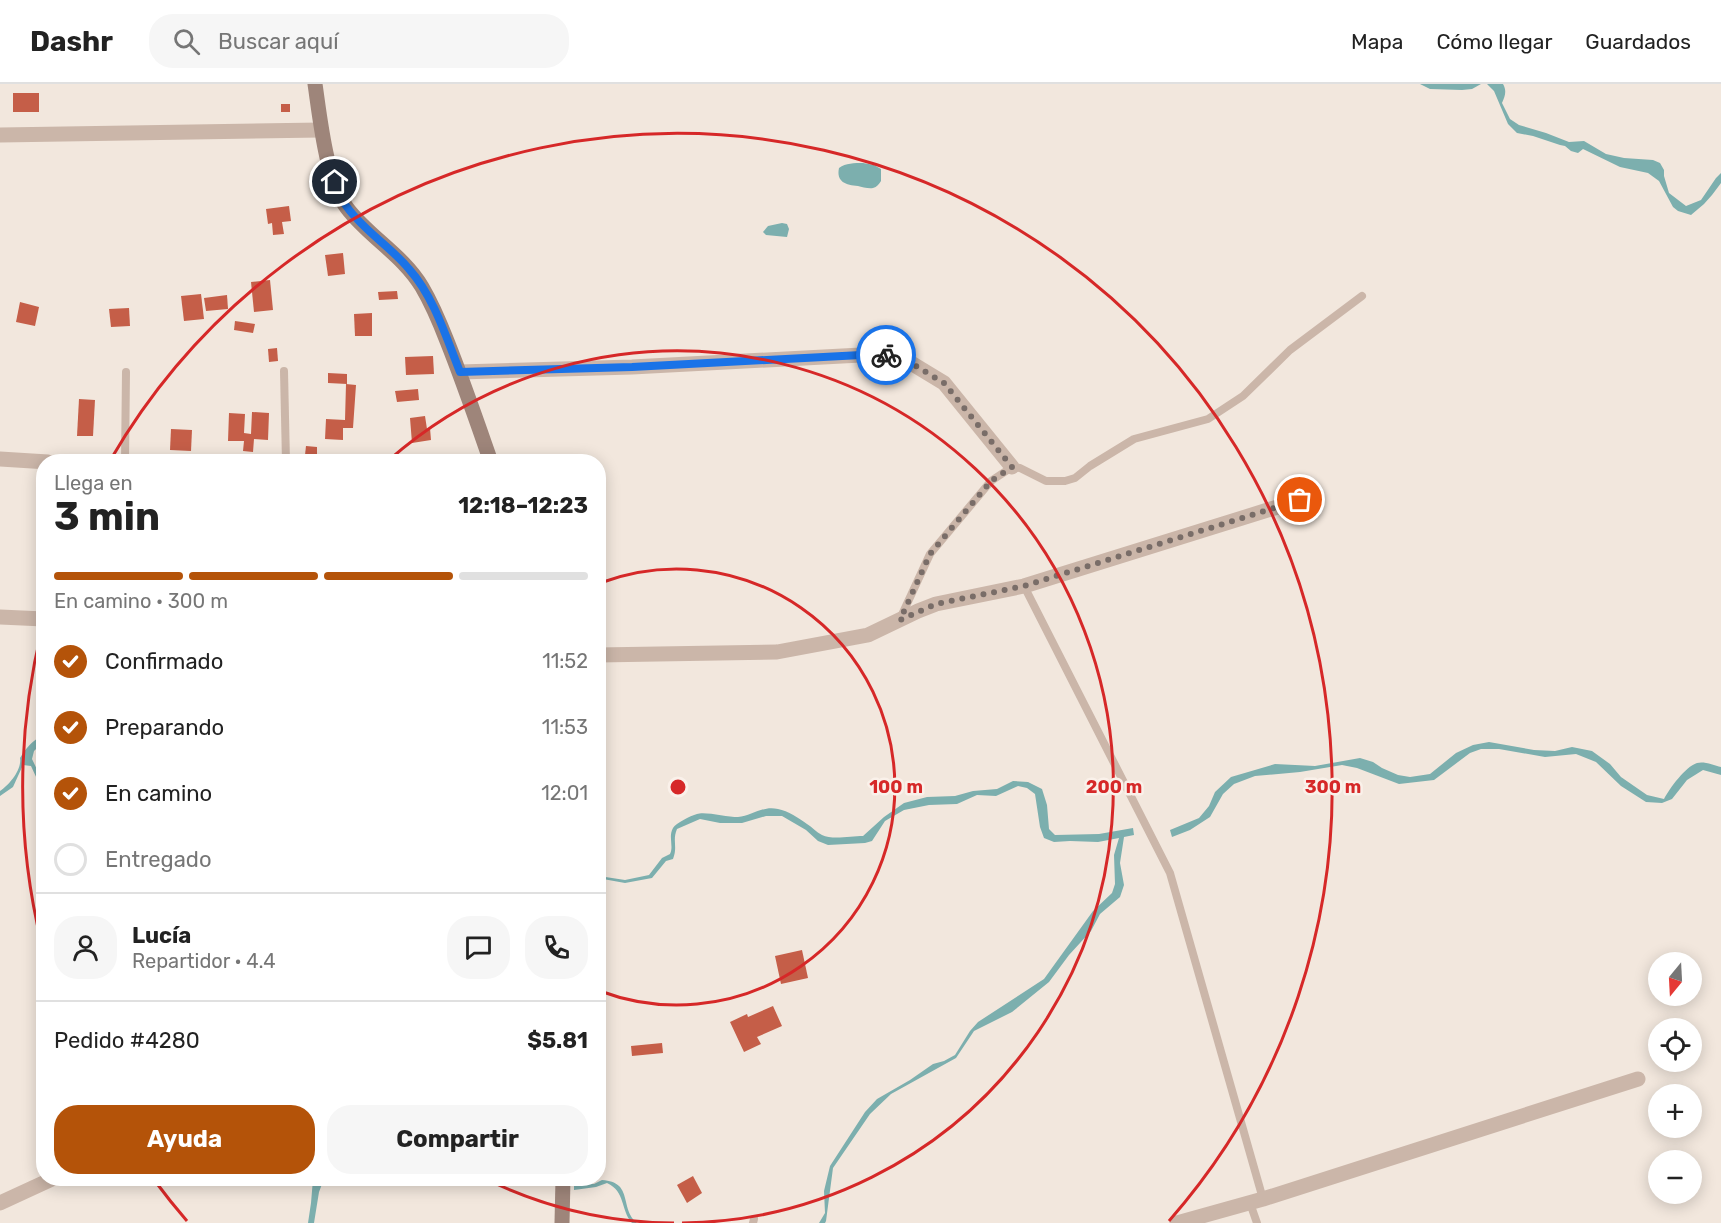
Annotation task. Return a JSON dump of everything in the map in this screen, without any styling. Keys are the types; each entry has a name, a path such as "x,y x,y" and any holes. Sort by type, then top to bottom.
{"main road":[{"path":"315,84 321,130 329,165 345,205 410,269 430,301 460,372 488,454"},
{"path":"562,1223 563,1186"}],"street":[{"path":"0,135 321,130"},
{"path":"460,372 632,367 880,354 911,363 944,383 1012,467"},
{"path":"0,459 36,461"},
{"path":"606,655 777,652 868,635 936,604 1024,586 1300,500"},
{"path":"0,617 36,619"},
{"path":"1177,1223 1256,1201 1638,1079"},
{"path":"0,1203 37,1186"}],"lane":[{"path":"900,620 930,554 991,481 1012,467 1020,468 1046,481 1065,481 1075,478 1134,439 1208,419 1243,396 1290,350 1362,296"},
{"path":"284,371 286,454"},
{"path":"125,454 126,372"},
{"path":"1024,586 1170,873 1256,1201 1257,1223"}],"water":[{"path":"1420,84 1481,84 1472,89 1462,90 1430,89"},
{"path":"1487,84 1503,84 1505,94 1502,103 1510,119 1519,125 1569,142 1584,141 1606,154 1653,160 1660,163 1664,170 1669,193 1686,206 1701,200 1721,173 1721,183 1704,204 1691,215 1678,211 1673,207 1659,181 1648,173 1620,167 1583,149 1578,153 1565,146 1517,133 1508,124 1494,91"},
{"path":"863,163 881,169 881,181 877,186 866,188 846,184 841,180 838,173 839,168 847,164"},
{"path":"787,224 789,229 787,237 766,235 763,232 768,226"},
{"path":"36,739 36,749 32,759 36,767 36,777 31,766 23,765 13,787 0,796 0,791 17,772 20,758"},
{"path":"1489,742 1534,750 1555,751 1572,747 1592,751 1610,764 1621,777 1647,795 1664,799 1683,773 1692,765 1706,763 1721,767 1721,775 1703,770 1687,780 1672,799 1662,803 1646,802 1621,786 1596,762 1576,754 1545,757 1499,749 1481,749 1470,753 1434,780 1399,784 1357,768 1342,765 1255,776 1234,784 1223,794 1210,817 1190,830 1172,837 1170,830 1199,818 1209,806 1215,792 1231,777 1275,764 1315,766 1360,758 1398,775 1410,777 1430,774 1456,753 1473,745"},
{"path":"1013,781 1028,782 1042,789 1047,805 1049,829 1055,835 1099,834 1133,828 1134,835 1124,837 1120,863 1124,885 1120,897 1100,914 1091,931 1049,982 1012,1012 974,1031 956,1058 891,1094 870,1114 833,1168 826,1221 819,1223 825,1213 824,1191 830,1166 865,1112 877,1099 933,1064 955,1055 978,1022 1044,979 1093,911 1112,893 1115,884 1114,855 1119,838 1098,842 1054,842 1044,838 1035,794 1027,788 1018,786 996,796 977,795 957,804 929,805 904,810 885,821 872,841 865,843 828,845 818,841 806,830 782,816 766,816 742,823 720,823 700,819 677,829 673,859 666,861 652,878 625,883 606,880 606,877 625,880 649,875 662,858 670,854 673,828 697,814 738,817 773,808 793,815 826,836 836,838 863,836 904,803 927,797 955,796 973,791 997,789"},
{"path":"606,1181 618,1185 625,1197 628,1210 637,1223 632,1223 628,1218 617,1191"},
{"path":"312,1186 321,1186 314,1223 308,1223"},
{"path":"574,1186 599,1186 596,1187 574,1190"}],"building":[{"path":"13,93 39,93 39,112 13,112"},
{"path":"281,104 290,104 290,112 281,112"},
{"path":"289,206 291,221 282,222 284,234 273,235 272,223 268,224 266,209"},
{"path":"343,253 345,274 328,276 325,255"},
{"path":"270,280 273,310 254,312 251,282"},
{"path":"397,291 398,299 379,300 378,292"},
{"path":"201,294 204,319 184,321 181,296"},
{"path":"227,295 228,309 206,311 204,298"},
{"path":"20,302 39,307 35,326 16,322"},
{"path":"129,308 130,326 111,327 109,309"},
{"path":"372,313 372,336 355,336 354,314"},
{"path":"235,321 255,324 253,333 234,330"},
{"path":"277,348 278,361 269,362 268,349"},
{"path":"433,356 434,374 406,375 405,357"},
{"path":"328,373 347,374 347,384 328,383"},
{"path":"346,384 356,385 353,428 343,428 343,440 325,439 326,419 345,420"},
{"path":"418,389 419,400 397,402 395,391"},
{"path":"79,399 95,400 93,436 77,436"},
{"path":"252,412 269,413 268,440 254,439 253,452 243,451 244,441 228,441 229,413 245,414 244,433 251,434"},
{"path":"425,416 427,429 430,428 431,440 412,443 410,418"},
{"path":"171,429 192,430 191,451 170,450"},
{"path":"306,446 317,447 317,454 305,454"},
{"path":"802,950 808,978 781,984 775,956"},
{"path":"773,1006 782,1026 757,1037 761,1044 744,1052 730,1022"},
{"path":"662,1043 663,1053 632,1056 631,1046"},
{"path":"693,1176 702,1193 687,1203 677,1185"}],"way so far":[{"path":"886,355 911,363 944,383 1012,467 991,481 930,554 900,620 918,610 936,604 1024,586 1300,500"}],"route":[{"path":"335,182 345,205 355,217 410,269 421,285 460,372 632,367 886,355"}]}
